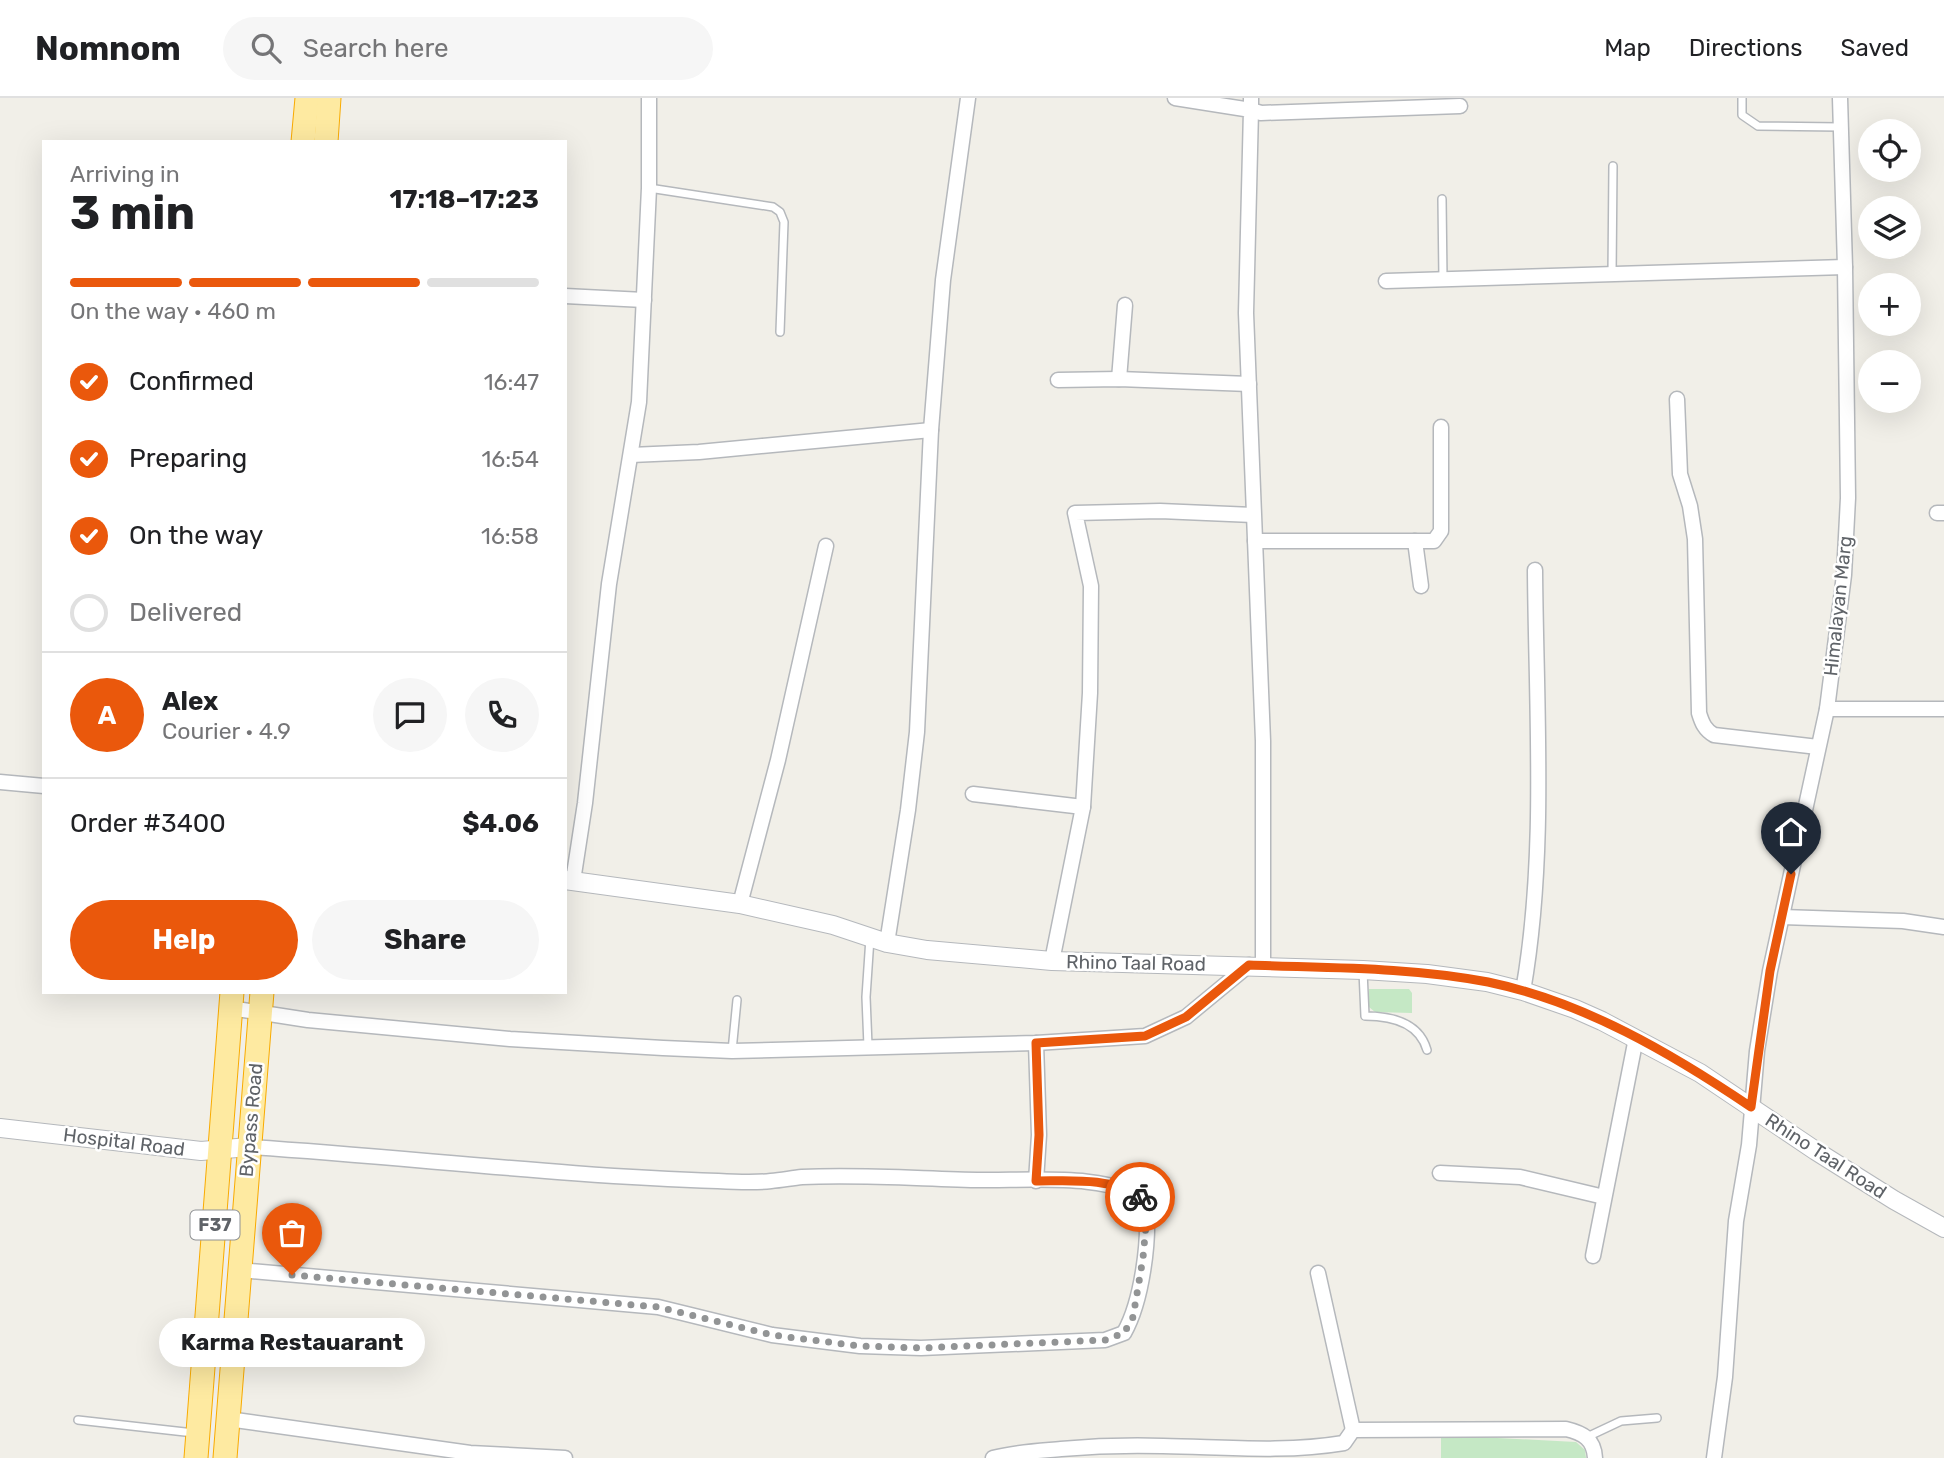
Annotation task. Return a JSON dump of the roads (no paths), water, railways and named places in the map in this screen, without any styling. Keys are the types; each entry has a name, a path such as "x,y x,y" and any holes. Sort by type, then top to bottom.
{"highway":[{"path":"303,140 307,98"},
{"path":"326,140 329,98"},
{"name":"Bypass Road","path":"196,1458 231,1000"},
{"name":"Bypass Road","path":"225,1458 261,1002"}],"street":[{"path":"569,881 585,803 609,584 639,402 649,188 649,98"},
{"path":"879,941 908,810 916,732 931,430 943,279 968,98"},
{"path":"1175,98 1251,104 1261,113 1460,106"},
{"name":"Himalayan Marg","path":"1714,1458 1725,1377 1736,1222 1749,1145 1751,1107 1770,971 1826,709 1844,575 1847,498 1840,98"},
{"path":"231,1000 261,1002 308,1020 510,1039 732,1051 1036,1043 1145,1036 1186,1017 1256,966 1263,741 1247,313 1251,104"},
{"path":"1386,281 1845,267"},
{"path":"567,296 644,300"},
{"path":"1119,379 1125,305"},
{"path":"1058,380 1119,379 1249,384"},
{"path":"1677,399 1680,474 1690,506 1695,539 1699,713 1702,723 1707,731 1714,735 1818,747"},
{"path":"1255,541 1434,541 1441,531 1441,427"},
{"path":"631,455 699,452 931,430"},
{"path":"1052,961 1083,807 1090,692 1091,586 1075,513 1160,511 1254,514"},
{"path":"1415,541 1421,586"},
{"path":"740,904 778,760 826,546"},
{"path":"1523,991 1535,906 1537,838 1535,570"},
{"path":"1826,709 1944,709"},
{"path":"0,782 42,786"},
{"path":"973,794 1083,807"},
{"name":"Rhino Taal Road","path":"569,881 740,904 820,922 879,941 963,954 1052,961 1427,974 1487,982 1523,991 1575,1009 1700,1073 1860,1179 1944,1228"},
{"path":"1782,917 1903,921 1944,927"},
{"path":"1593,1256 1636,1038"},
{"path":"1036,1043 1039,1135 1036,1181"},
{"name":"Hospital Road","path":"0,1128 201,1151 249,1147"},
{"path":"240,1270 658,1307 772,1335 860,1346 921,1348 1105,1340 1124,1333 1133,1317 1143,1258 1146,1203 1139,1195 1107,1184 1071,1180 801,1177 768,1182 716,1181 249,1147"},
{"path":"1440,1173 1520,1177 1604,1197"},
{"path":"993,1458 1012,1453 1076,1448 1161,1446 1267,1450 1309,1449 1344,1443 1353,1430 1318,1273"},
{"path":"228,1419 470,1453 565,1458"},
{"path":"1353,1430 1566,1429 1587,1437 1594,1448 1595,1458"}],"lane":[{"path":"1742,98 1742,115 1758,126 1840,127"},
{"path":"1612,276 1613,166"},
{"path":"649,188 773,207 780,212 784,222 780,331"},
{"path":"1442,199 1443,280"},
{"path":"868,1046 866,997 879,941"},
{"path":"1363,970 1364,1016 1390,1017 1417,1030 1423,1037 1427,1050"},
{"path":"732,1051 737,1000"},
{"path":"1587,1437 1621,1421 1657,1418"},
{"path":"78,1420 198,1433"}],"place":[{"name":"Karma Restauarant","path":"292,1275"}]}
